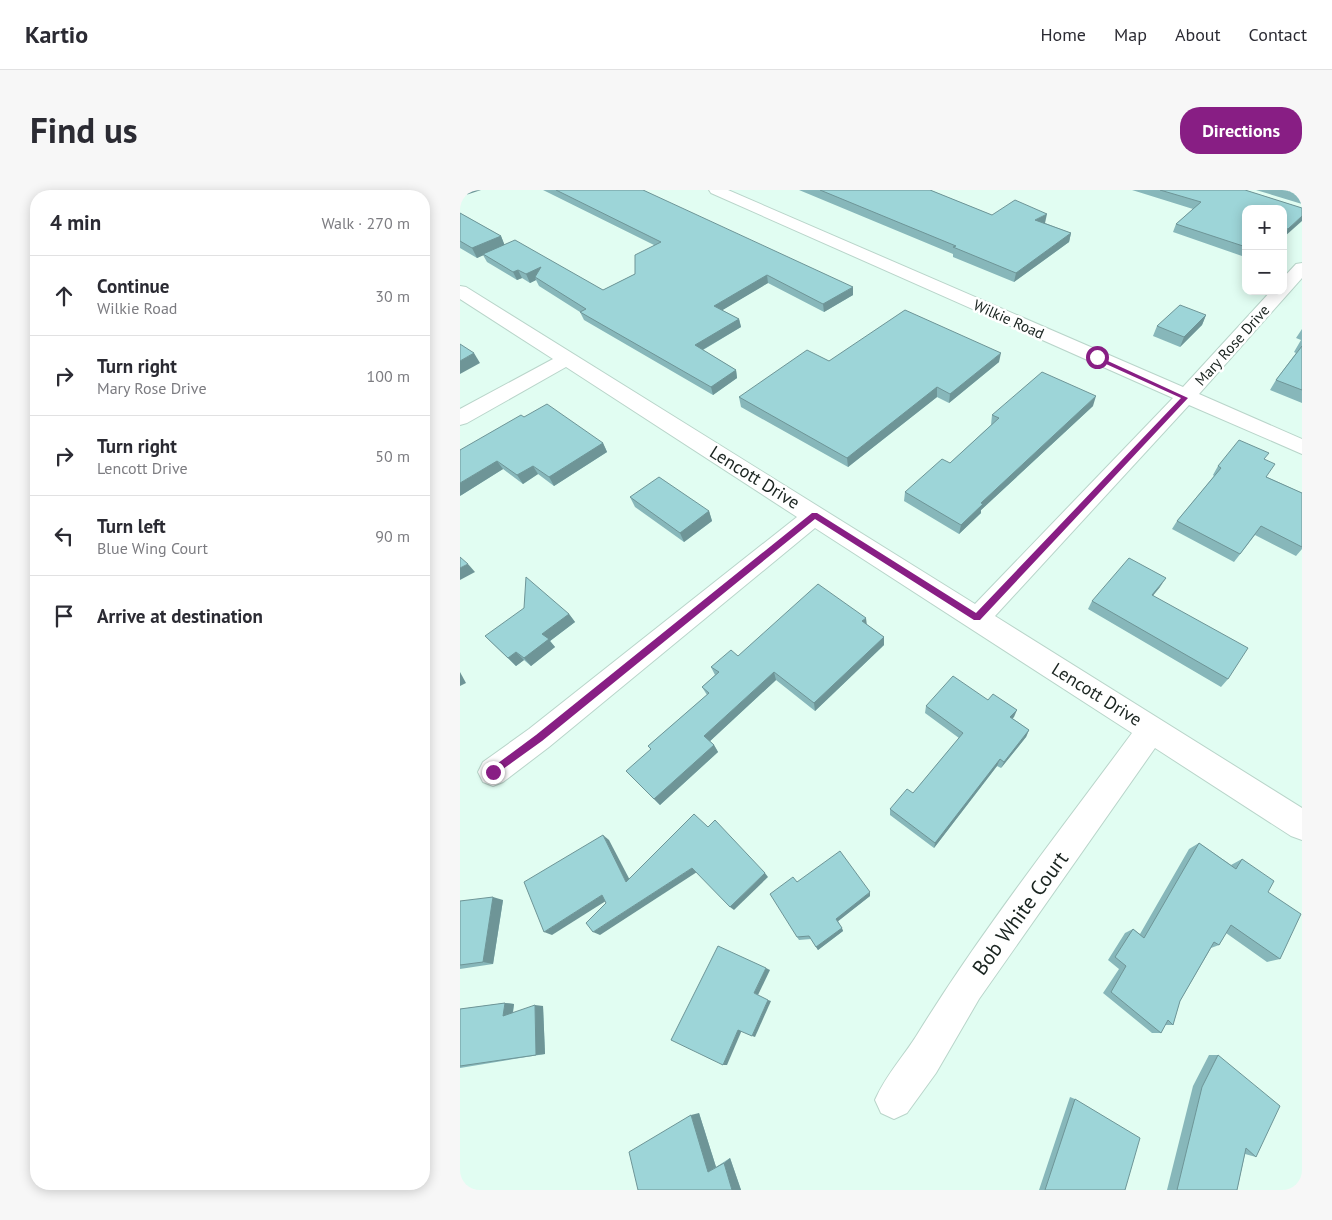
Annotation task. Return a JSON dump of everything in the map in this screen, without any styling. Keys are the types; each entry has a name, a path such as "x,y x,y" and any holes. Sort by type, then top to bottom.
{"street":[{"name":"Wilkie Road","path":"716,190 1185,398 1302,447"},
{"name":"Mary Rose Drive","path":"1287,284 1302,268"},
{"name":"Lencott Drive","path":"460,291 1302,825"},
{"name":"Mary Rose Drive","path":"977,618 1185,398 1278,295"},
{"path":"460,418 566,359"},
{"path":"493,772 546,732 815,515"},
{"name":"Bob White Court","path":"894,1100 923,1060 967,987 1152,729"}],"building":[{"path":"556,190 643,190 853,287 823,304 767,275 714,306 739,319 695,345 736,370 711,387 580,312 586,309 535,277 541,267 526,274 518,270 513,272 483,254 515,240 603,290 635,274 635,255 661,242"},
{"path":"820,190 930,190 992,215 1015,200 1047,214 1035,220 1071,233 1016,273"},
{"path":"1160,190 1245,190 1302,208 1302,216 1288,229 1287,205 1242,205 1242,246 1176,224 1201,202"},
{"path":"1287,190 1302,190 1302,195"},
{"path":"460,213 501,236 472,248 460,241"},
{"path":"1180,305 1206,315 1184,337 1157,326"},
{"path":"905,310 1001,353 950,394 937,387 847,458 739,397 807,350 829,361"},
{"path":"460,344 474,353 460,361"},
{"path":"1302,346 1302,390 1276,380"},
{"path":"1042,372 1096,396 981,503 983,504 961,525 905,492 942,459 950,463 999,418 992,415"},
{"path":"547,404 603,443 549,477 533,466 517,475 497,461 460,483 460,450 521,415 524,417"},
{"path":"1239,440 1269,453 1264,459 1275,464 1266,477 1302,493 1302,547 1261,526 1240,554 1177,521 1221,468 1218,466"},
{"path":"659,477 709,511 680,533 630,497"},
{"path":"460,557 468,564 460,568"},
{"path":"1129,558 1166,578 1152,595 1248,648 1228,679 1092,601"},
{"path":"526,577 569,614 542,634 549,639 524,658 516,652 508,658 485,636 524,608"},
{"path":"818,584 866,618 862,621 884,637 814,703 774,672 704,736 714,745 654,799 626,771 651,749 648,746 709,693 702,687 719,672 711,667 731,650 738,656"},
{"path":"953,676 988,700 993,694 1017,710 1010,717 1029,730 1004,762 1000,759 935,843 890,809 907,789 913,793 963,733 926,706"},
{"path":"694,814 708,827 715,820 765,873 730,907 692,868 593,932 586,923 606,903 602,895 544,932 524,882 603,835 626,882"},
{"path":"1199,843 1236,869 1242,859 1274,881 1268,892 1301,914 1280,959 1231,925 1219,945 1214,942 1180,1001 1173,1025 1168,1020 1161,1033 1111,992 1126,966 1115,957 1133,929 1144,938"},
{"path":"840,851 870,892 836,919 842,928 816,947 809,936 797,937 770,894 793,877 797,882"},
{"path":"493,897 483,962 460,965 460,901"},
{"path":"718,946 766,968 754,993 768,1000 752,1036 738,1030 723,1065 671,1040"},
{"path":"505,1003 503,1016 535,1005 536,1055 460,1066 460,1009"},
{"path":"1218,1055 1280,1106 1256,1157 1246,1148 1237,1190 1177,1190 1202,1087"},
{"path":"1075,1099 1140,1138 1125,1190 1045,1190"},
{"path":"691,1115 708,1172 724,1163 732,1190 638,1190 629,1152"}],"route":[{"path":"493,772 539,738 815,515 977,618 1185,398 1097,357"}]}
